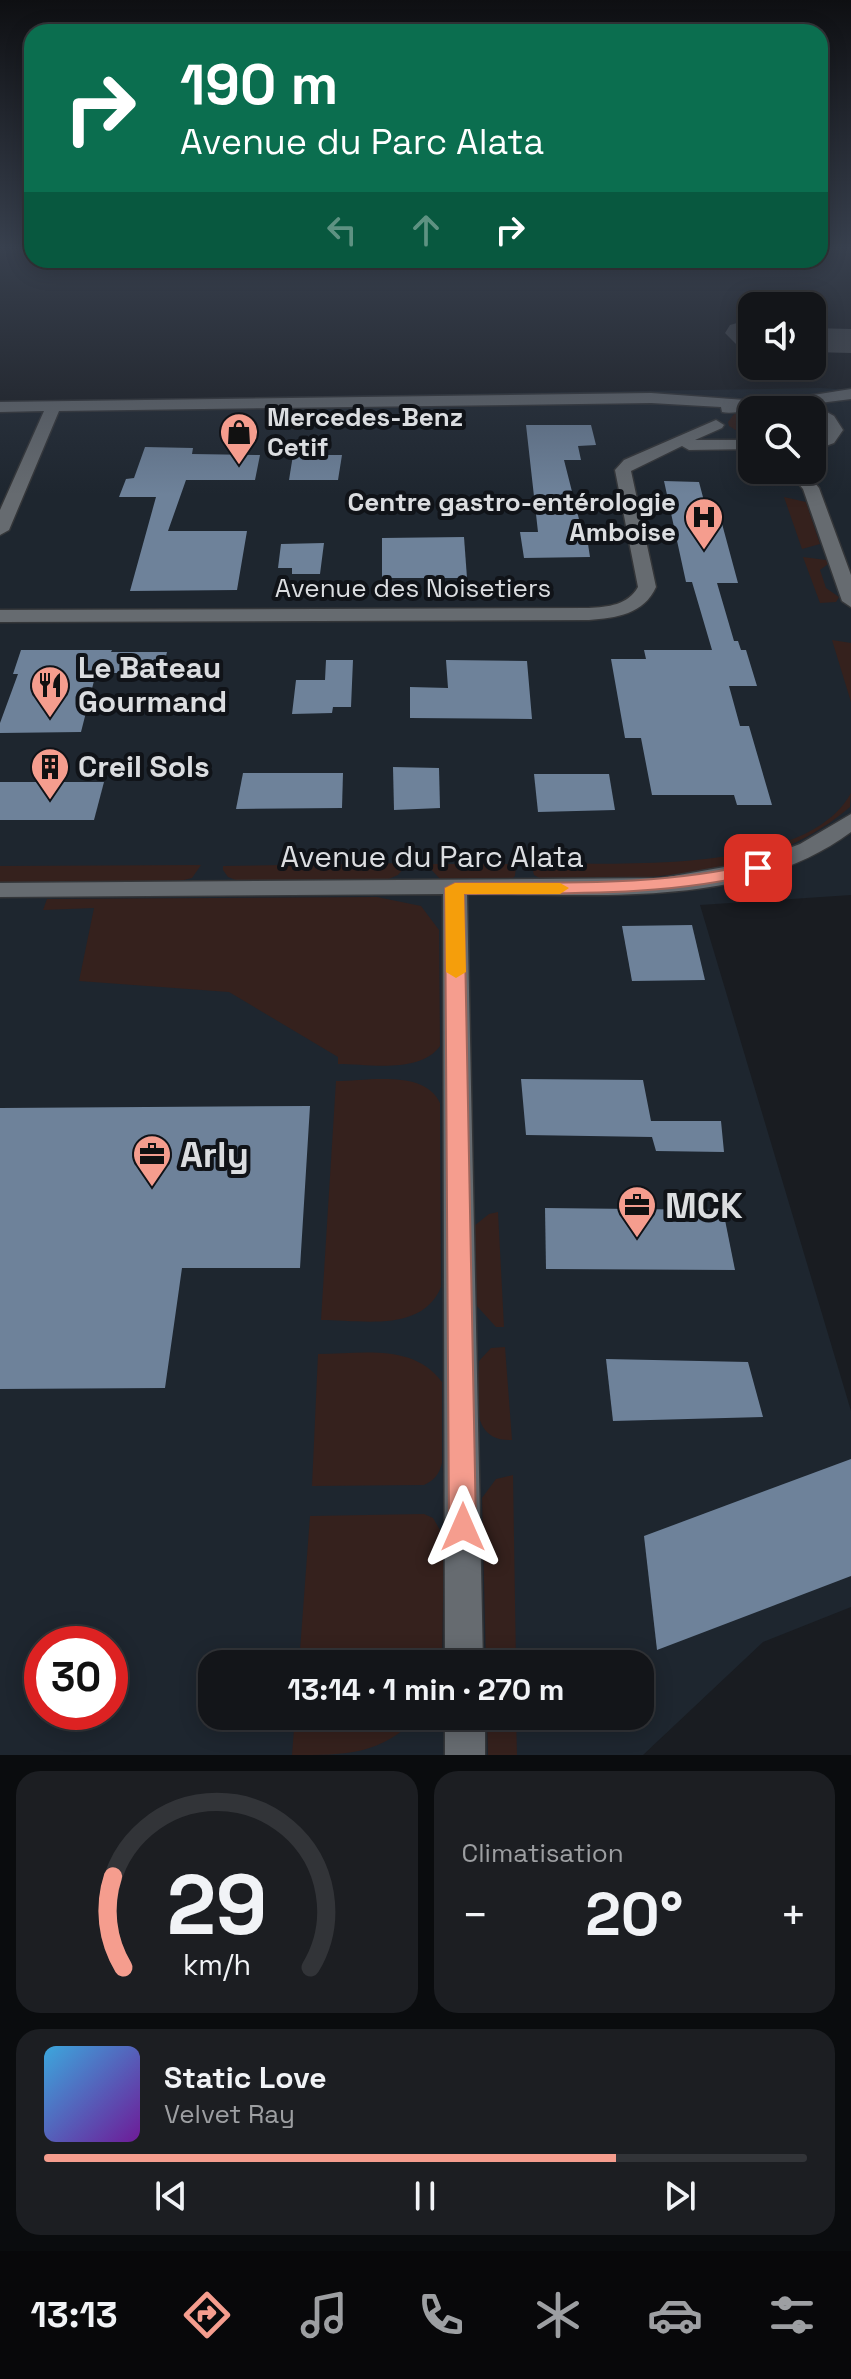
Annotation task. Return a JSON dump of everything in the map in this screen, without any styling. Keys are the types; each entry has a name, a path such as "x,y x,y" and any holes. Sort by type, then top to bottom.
{"street":[{"path":"826,397 851,394"},
{"path":"0,407 661,398 738,404"},
{"path":"619,399 673,404 716,421 725,435 738,440"},
{"path":"829,419 836,409 851,400"},
{"name":"Avenue des Noisetiers","path":"0,616 589,614 620,609 642,597 647,587 623,470 630,463 667,449 716,421 723,411 738,405"},
{"path":"0,530 53,407"},
{"path":"826,417 835,433 826,439"},
{"name":"Avenue des Noisetiers","path":"667,449 709,443 738,444"},
{"path":"813,484 851,601"},
{"name":"Avenue du Parc Alata","path":"0,890 624,888 714,879 790,857 821,842 851,821"},
{"path":"455,888 464,1650"},
{"path":"465,1730 465,1755"}],"shaded area":[{"path":"820,388 851,390 851,895 700,905 851,1411 851,1607 763,1642 643,1755 0,1755 0,401"},
{"path":"738,413 738,431 728,422"},
{"path":"784,497 806,502 820,544 802,549"},
{"path":"803,557 826,560 828,564 820,570 826,588 839,597 836,602 820,603"},
{"path":"832,640 851,643 851,702"},
{"path":"851,793 850,807 817,831 781,849 744,862 665,876 545,881 534,875 531,863 656,863 751,852 793,839 828,820"},
{"path":"408,863 398,875 384,881 241,882 228,877 223,870 223,866"},
{"path":"426,864 516,864 515,876 511,880 441,880"},
{"path":"201,865 192,878 176,882 0,883 0,866"},
{"path":"377,897 421,906 439,930 440,1046 420,1061 393,1066 338,1064 338,1057 229,992 79,981 94,908 43,910 47,899"},
{"path":"336,1081 409,1081 432,1092 440,1103 441,1287 432,1302 420,1312 405,1318 372,1322 321,1320"},
{"path":"498,1212 504,1327 496,1327 476,1305 474,1226 489,1214"},
{"path":"505,1347 512,1440 488,1433 478,1412 477,1400 479,1361 491,1348"},
{"path":"386,1353 402,1356 417,1361 442,1382 442,1463 434,1479 424,1485 312,1486 318,1354"},
{"path":"513,1475 516,1650 486,1650 482,1498 496,1479"},
{"path":"424,1514 433,1518 444,1537 442,1650 300,1650 310,1516"},
{"path":"294,1730 404,1730 391,1739 362,1750 292,1755"},
{"path":"487,1730 516,1730 517,1755 488,1755"}],"building":[{"path":"526,425 591,425 596,445 578,446 581,460 564,460 582,531 586,531 590,557 524,558 520,532 538,532"},
{"path":"145,447 193,448 192,454 260,455 255,480 186,480 168,531 247,531 237,590 130,591 156,497 119,497 126,479 134,478"},
{"path":"293,455 342,455 338,480 289,480"},
{"path":"664,481 699,482 709,520 721,520 738,583 717,583 734,641 738,641 741,650 746,650 757,686 729,686 740,726 749,726 772,805 737,805 734,795 652,795 641,738 625,738 611,659 646,659 644,650 712,650 692,582 686,582"},
{"path":"464,537 467,578 382,578 382,538"},
{"path":"324,543 320,574 292,574 292,568 278,568 281,544"},
{"path":"21,650 167,652 162,673 96,673 81,732 0,733 0,723 18,674 13,674"},
{"path":"326,660 353,660 351,707 333,707 332,713 292,714 296,680 325,680"},
{"path":"446,660 527,661 532,719 410,718 410,687 448,688"},
{"path":"393,767 439,768 440,808 394,810"},
{"path":"243,773 343,773 342,808 236,809"},
{"path":"534,774 609,774 615,810 538,812"},
{"name":"Creil Sols","path":"0,782 104,782 94,820 0,820"},
{"path":"692,925 705,980 632,981 622,926"},
{"path":"521,1079 643,1080 651,1121 721,1121 724,1152 656,1151 652,1137 526,1135"},
{"name":"Arly","path":"310,1106 300,1268 182,1268 165,1388 0,1389 0,1108"},
{"name":"MCK","path":"545,1208 723,1210 735,1270 546,1269"},
{"path":"606,1359 748,1362 763,1417 613,1421"},
{"path":"851,1459 851,1576 657,1650 644,1536"}],"taxiway":[{"path":"826,340 851,341"}],"slow traffic":[{"path":"456,972 455,888 560,888"}],"place":[{"name":"Mercedes-Benz Cetif","path":"239,466"},
{"name":"Centre gastro-entérologie Amboise","path":"704,551"},
{"name":"Le Bateau Gourmand","path":"50,719"},
{"name":"Creil Sols","path":"50,801"},
{"name":"Arly","path":"152,1188"},
{"name":"MCK","path":"637,1239"}],"route":[{"path":"463,1527 455,888 642,887 714,879 758,868"}]}
